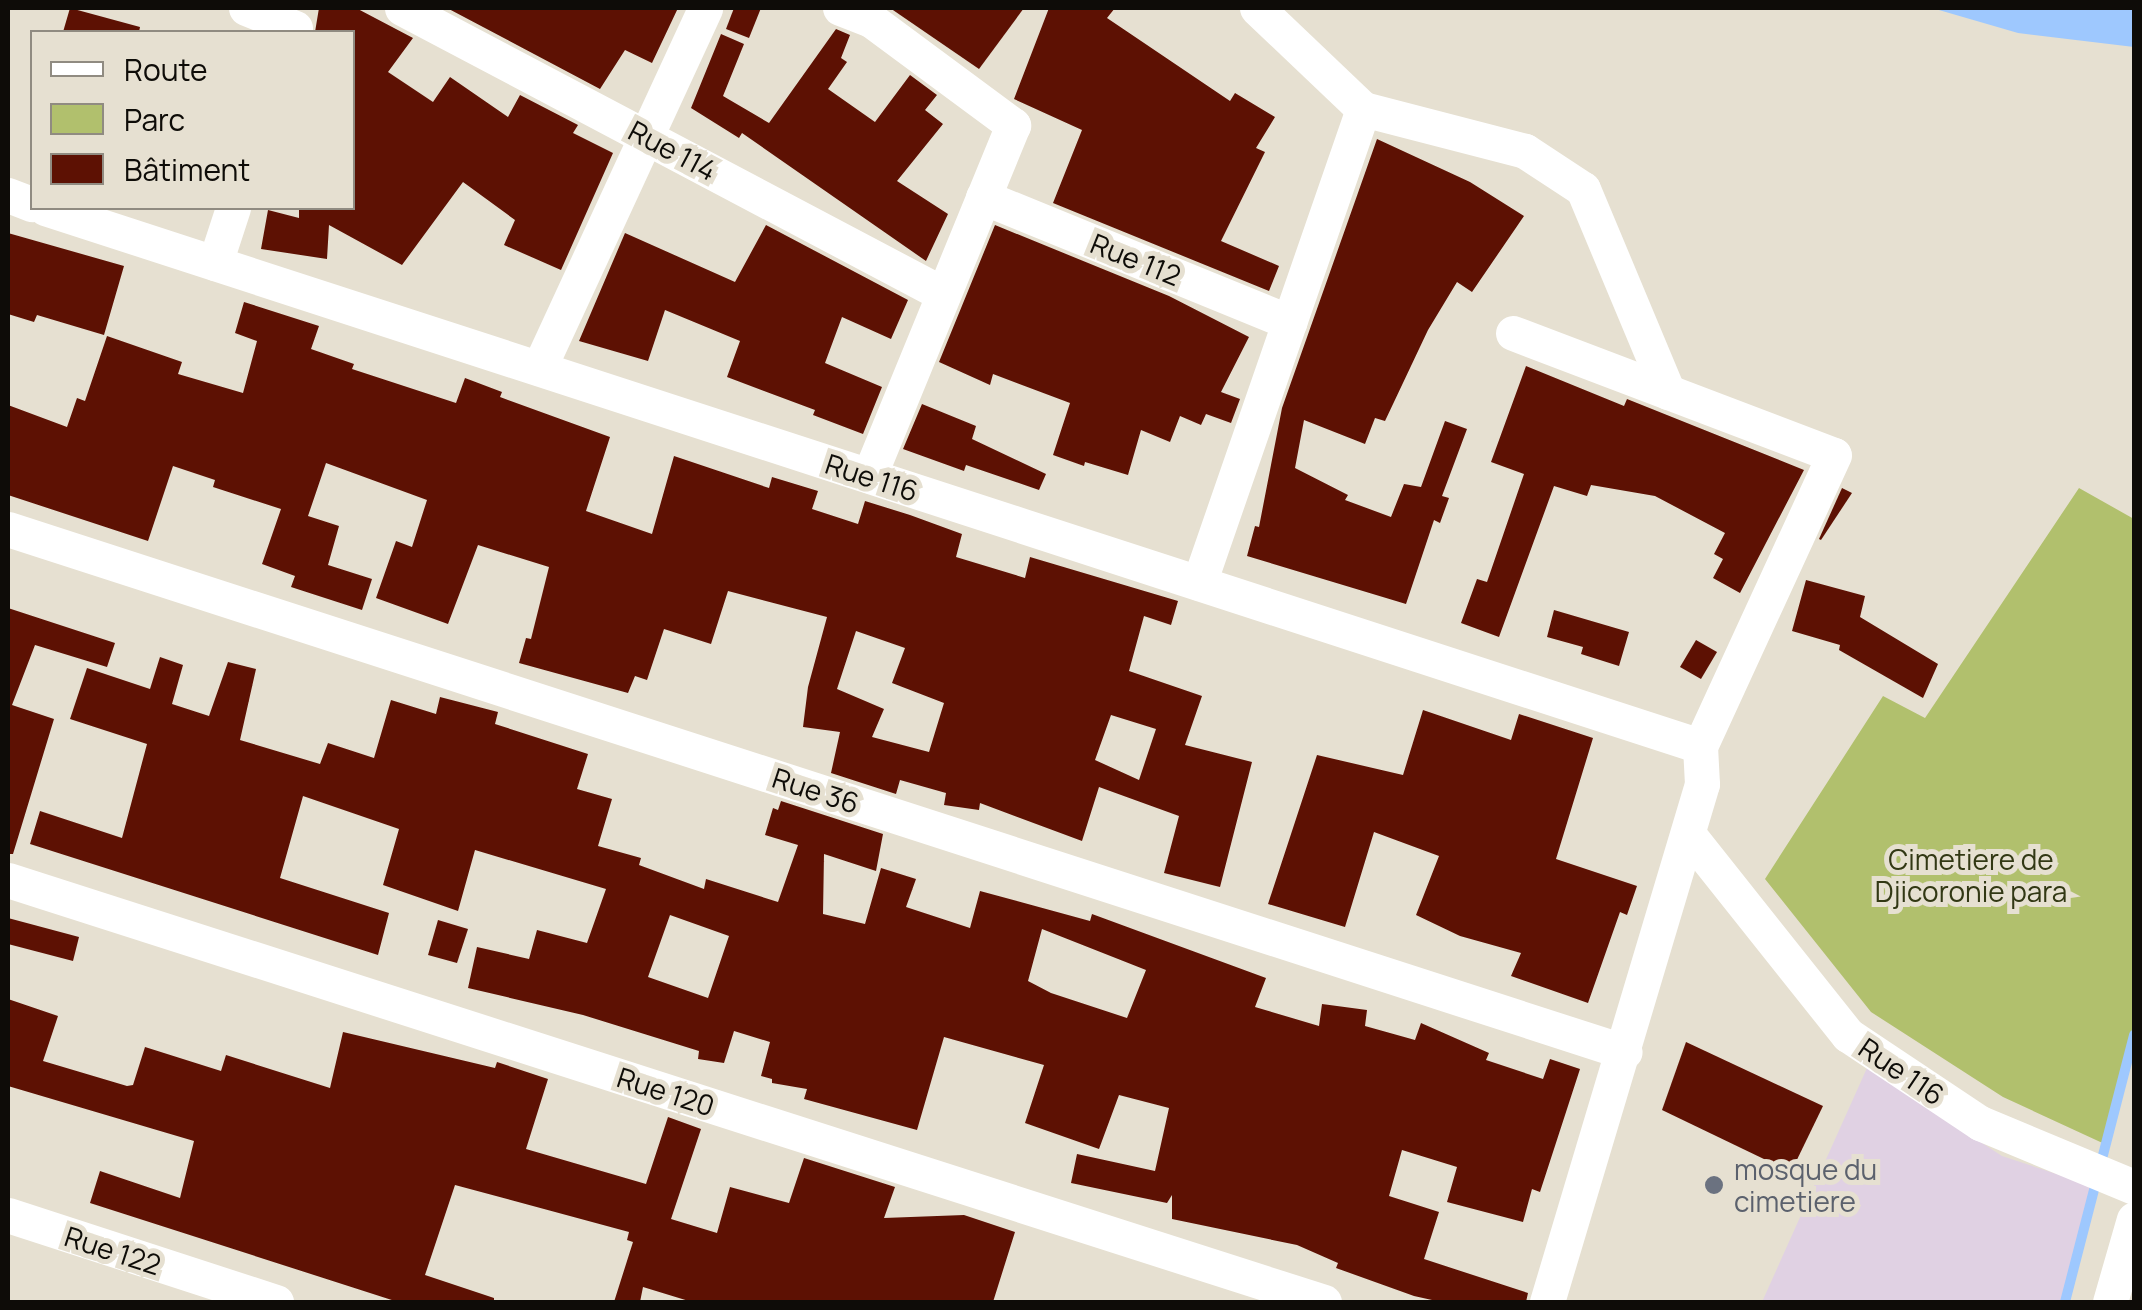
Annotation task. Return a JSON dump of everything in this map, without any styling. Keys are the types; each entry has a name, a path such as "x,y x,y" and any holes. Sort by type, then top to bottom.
{"street":[{"path":"246,8 296,23"},
{"name":"Rue 114","path":"402,8 944,294"},
{"path":"539,368 705,8"},
{"path":"840,8 870,20 1012,125 869,476"},
{"path":"1257,8 1362,109 1525,151 1583,189 1668,392"},
{"path":"1198,583 1362,109"},
{"name":"Rue 112","path":"983,197 1288,322"},
{"name":"Rue 116","path":"50,210 1700,746"},
{"path":"214,263 233,210"},
{"path":"1513,333 1834,455 1700,746 1702,784 1625,1052 1547,1302"},
{"name":"Rue 36","path":"8,530 1625,1052"},
{"name":"Rue 116","path":"1688,834 1848,1035 1980,1124 2134,1186"},
{"name":"Rue 120","path":"8,880 1324,1302"},
{"name":"Rue 122","path":"8,1215 276,1302"},
{"path":"2110,1302 2134,1219"}],"shaded area":[{"path":"1867,1068 2002,1156 2093,1186 2062,1302 1762,1302"}],"green space":[{"name":"Cimetiere de Djicoronie para","path":"2079,488 2134,519 2134,1032 2109,1146 2003,1097 1871,1012 1765,879 1883,696 1925,718"}],"water":[{"path":"1932,8 2134,8 2134,47 2018,33"}],"building":[{"path":"70,8 140,27 139,30 64,30"},
{"path":"319,8 356,8 413,38 388,72 433,102 450,77 508,117 520,95 578,125 573,133 613,153 561,270 504,245 515,220 463,182 402,265 329,225 327,259 261,249 268,210 299,218 299,210 355,210 355,30 315,30"},
{"path":"447,8 678,8 652,63 625,50 600,89"},
{"path":"734,8 761,8 749,38 726,29"},
{"path":"890,8 1024,8 979,69"},
{"path":"1049,8 1115,8 1107,18 1230,101 1235,93 1275,117 1256,148 1265,152 1221,241 1279,266 1269,291 1053,203 1082,130 1014,99"},
{"path":"836,29 850,35 841,58 847,62 828,89 875,122 910,75 937,95 925,110 943,124 897,181 948,214 926,261 742,133 739,138 691,108 721,34 744,44 723,96 769,123"},
{"path":"1377,139 1470,182 1524,216 1472,292 1457,282 1428,330 1385,421 1375,418 1365,444 1304,420 1295,468 1348,495 1345,500 1391,517 1404,484 1421,487 1445,421 1467,429 1442,496 1449,498 1440,523 1434,520 1406,604 1247,556 1255,526 1259,527 1282,408"},
{"path":"766,225 908,300 891,339 842,317 825,363 882,387 863,434 813,415 815,410 727,377 740,341 665,310 648,361 579,341 625,233 735,282"},
{"path":"995,225 1169,296 1249,337 1221,392 1240,399 1231,423 1206,414 1201,425 1180,416 1170,442 1141,430 1128,475 1085,462 1084,466 1053,455 1070,403 993,374 990,385 939,362"},
{"path":"8,233 124,266 104,335 37,315 34,322 8,314"},
{"path":"244,302 319,326 311,349 354,364 352,369 456,403 465,378 502,392 500,397 610,437 586,511 652,534 674,456 769,488 772,477 818,491 812,509 858,524 865,501 910,515 962,534 956,557 1025,578 1030,557 1178,601 1171,625 1144,616 1129,671 1202,696 1185,745 1252,762 1220,887 1164,873 1179,816 1099,787 1082,841 980,803 979,810 944,805 946,793 900,780 896,794 831,773 840,732 803,727 808,687 827,617 728,591 711,644 664,629 647,680 635,676 628,693 519,663 526,638 531,639 549,567 478,545 448,624 376,598 396,541 412,547 427,500 326,463 308,516 339,526 328,565 372,579 362,610 291,587 295,576 262,564 281,509 213,487 215,480 173,466 148,541 8,495 8,405 67,427 77,398 85,401 107,336 182,362 178,374 243,393 257,341 235,333","holes":["856,631 905,648 892,683 944,703 929,752 872,737 884,709 837,689","1111,715 1156,729 1139,780 1095,760"]},
{"path":"1526,366 1624,406 1627,399 1804,470 1740,593 1713,578 1723,559 1714,554 1725,533 1655,496 1591,485 1587,496 1554,486 1499,637 1461,623 1477,579 1487,582 1524,474 1491,462"},
{"path":"922,404 976,426 972,439 1046,474 1039,490 966,465 964,471 903,449"},
{"path":"1842,488 1852,493 1821,540 1819,539"},
{"path":"1806,580 1865,596 1860,617 1938,664 1923,698 1839,650 1840,645 1792,631"},
{"path":"8,608 115,643 107,667 35,645 12,705 54,719 13,854 8,854"},
{"path":"1554,610 1629,632 1619,666 1581,654 1583,647 1547,637"},
{"path":"1696,640 1717,652 1701,679 1680,667"},
{"path":"160,657 183,665 172,704 209,716 228,662 256,669 240,740 320,764 328,743 374,758 391,700 436,714 440,697 498,712 495,724 588,754 577,789 612,799 598,846 641,858 639,865 704,889 706,879 778,902 798,845 765,835 773,808 778,810 781,801 883,834 876,871 824,854 823,914 865,924 881,868 916,879 906,907 970,928 980,891 1090,921 1092,914 1266,978 1255,1007 1319,1026 1322,1004 1367,1010 1365,1026 1415,1040 1421,1023 1489,1053 1486,1060 1543,1079 1550,1059 1580,1069 1540,1192 1532,1189 1523,1222 1447,1202 1457,1167 1402,1150 1389,1196 1439,1212 1424,1259 1528,1293 1526,1302 1441,1302 1414,1296 1336,1268 1338,1263 1297,1245 1172,1219 1172,1195 1167,1203 1071,1183 1077,1154 1155,1171 1169,1108 1119,1095 1099,1149 1025,1123 1044,1065 944,1037 917,1130 804,1099 807,1089 772,1083 772,1079 761,1076 770,1042 734,1031 724,1063 698,1059 699,1051 583,1015 468,988 477,947 529,959 537,930 587,943 606,889 475,850 458,911 383,885 399,829 303,796 280,878 389,913 378,955 30,844 40,811 122,838 147,744 70,719 87,668 150,689","holes":["670,915 729,936 708,998 648,977","1042,929 1146,970 1127,1018 1051,993 1028,981"]},
{"path":"1423,710 1511,740 1519,714 1593,738 1556,859 1637,886 1627,915 1620,912 1588,1003 1511,976 1521,953 1460,936 1416,915 1439,856 1374,832 1345,927 1268,904 1317,755 1403,775"},
{"path":"8,918 79,937 73,961 8,944"},
{"path":"438,920 468,929 457,963 428,955"},
{"path":"8,999 58,1016 43,1061 127,1086 133,1085 145,1047 221,1071 226,1055 330,1088 343,1032 495,1068 497,1062 548,1079 526,1149 646,1184 668,1117 701,1129 671,1219 717,1233 730,1187 789,1203 804,1158 895,1187 884,1218 964,1215 1015,1232 993,1302 692,1302 643,1287 640,1302 614,1302 633,1242 627,1240 629,1232 455,1185 425,1275 494,1298 494,1302 398,1302 90,1203 100,1171 180,1198 194,1141 8,1086"},
{"path":"1686,1042 1823,1106 1791,1172 1662,1110"}],"waterway":[{"path":"2065,1302 2134,1035"}],"place":[{"name":"mosque du cimetiere","path":"1714,1185"}]}
